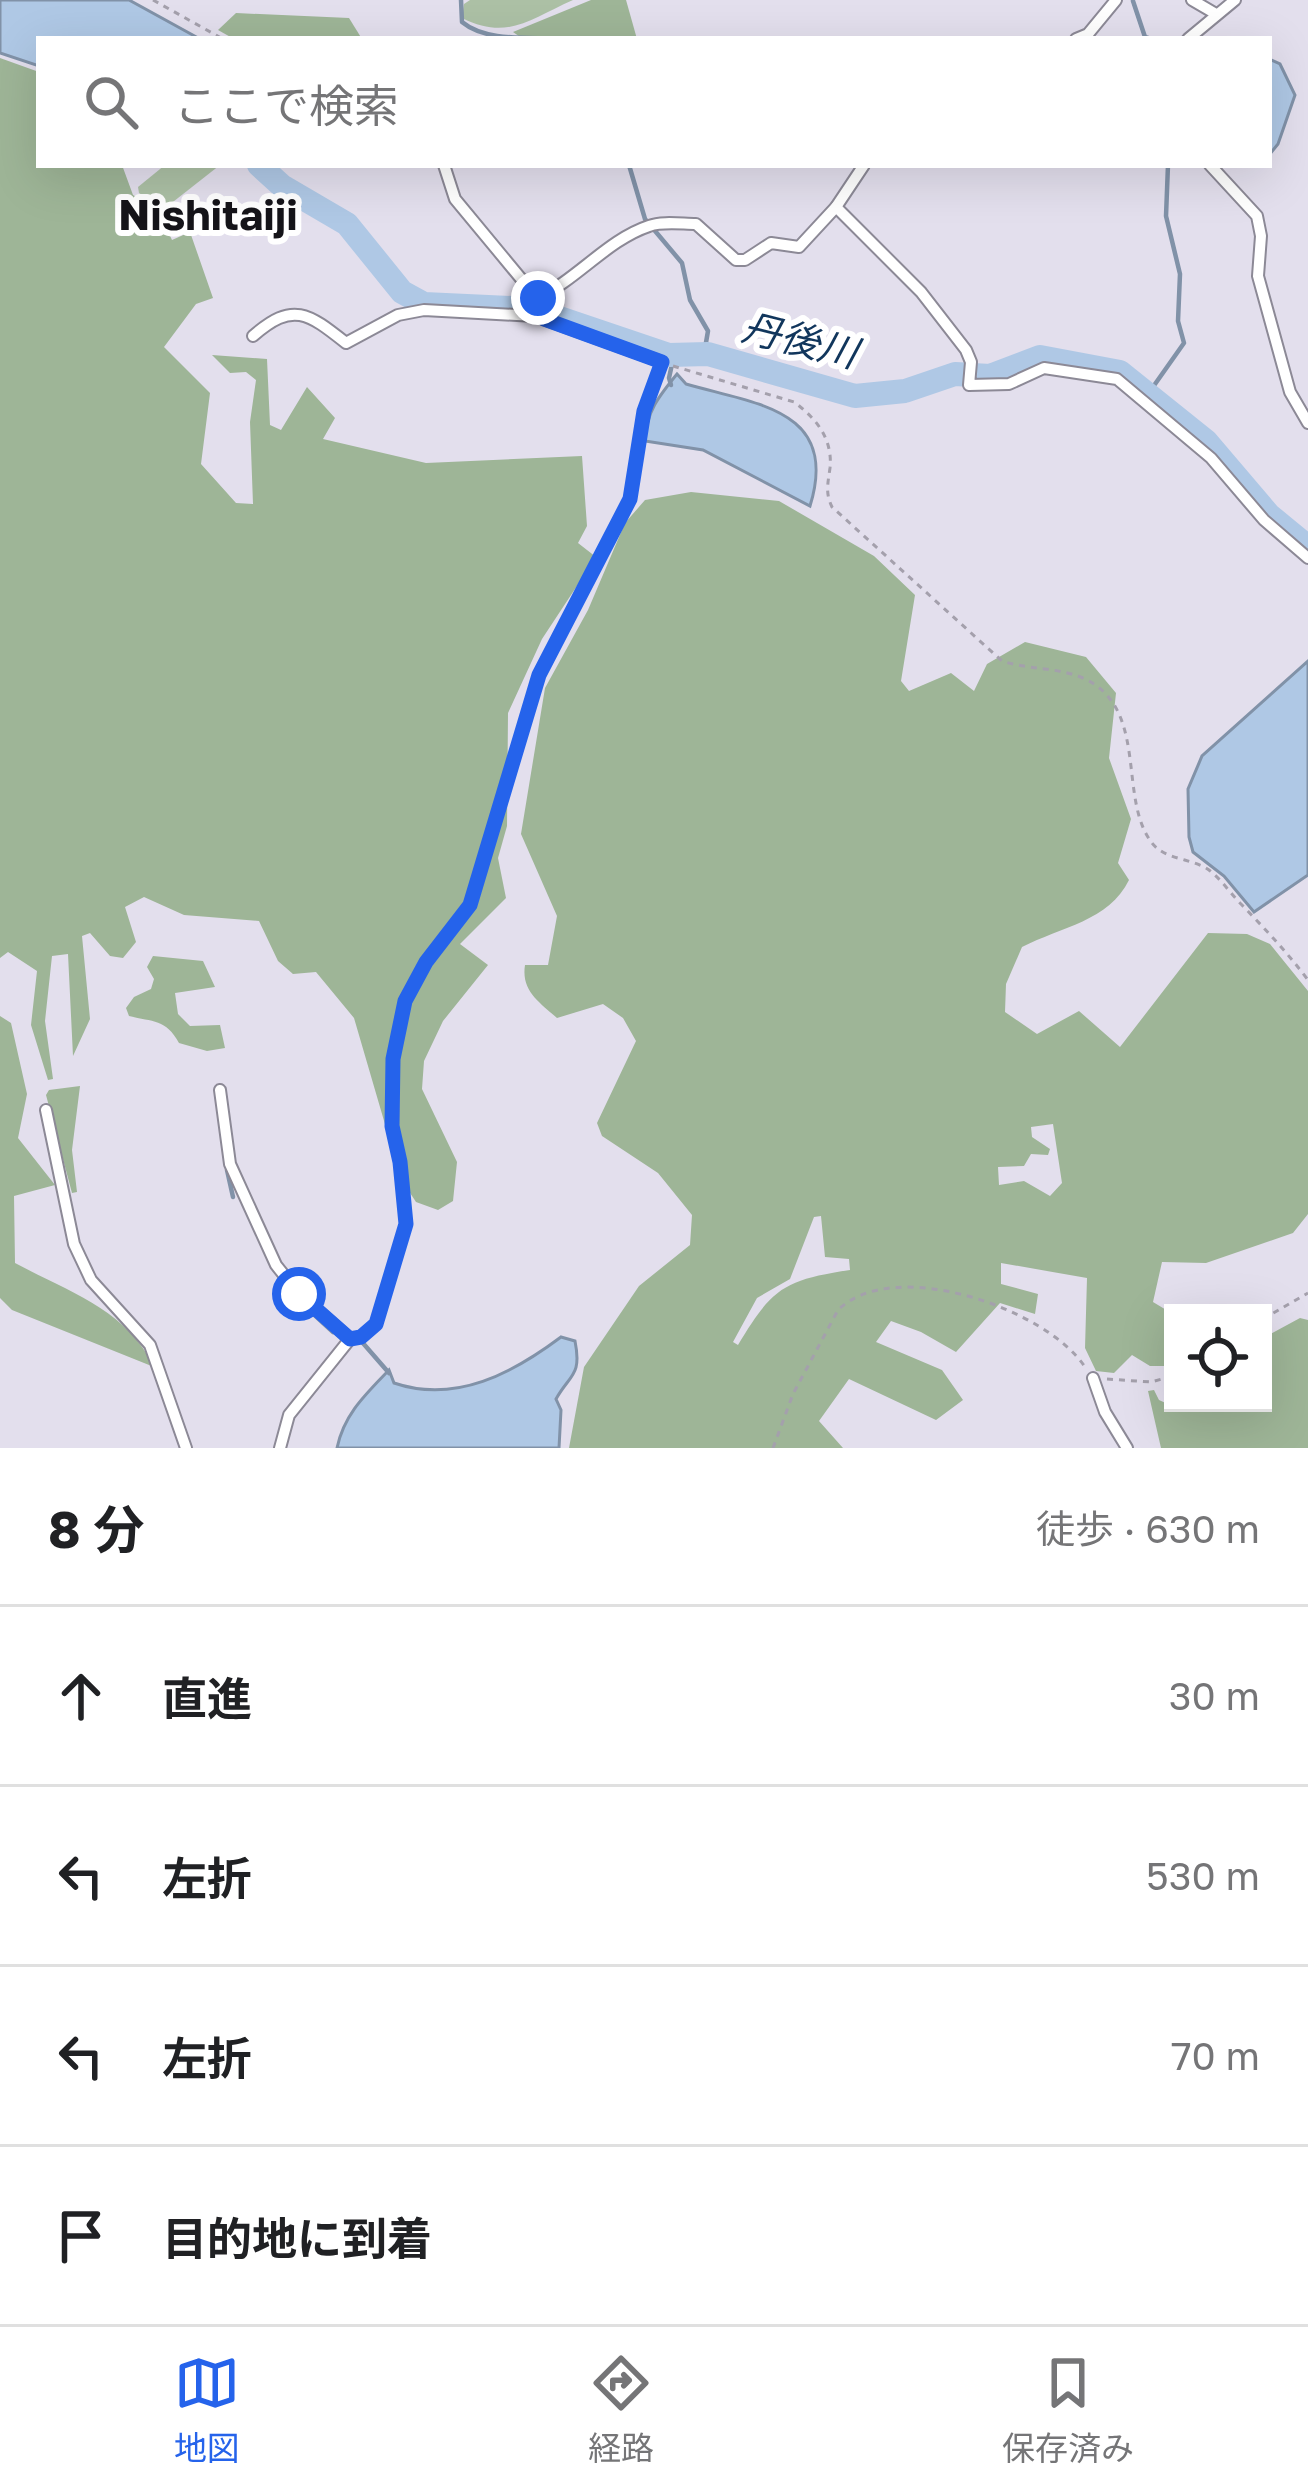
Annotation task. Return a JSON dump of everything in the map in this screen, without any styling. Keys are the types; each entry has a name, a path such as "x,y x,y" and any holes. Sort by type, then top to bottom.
{"street":[{"path":"1083,36 1115,0"},
{"path":"1192,0 1216,14"},
{"path":"1191,36 1235,0"},
{"path":"445,168 455,199 542,310"},
{"path":"542,310 558,288 606,250 649,225 696,224 728,256 745,260 771,243 799,247 836,207 862,168"},
{"path":"1213,168 1256,216 1262,236 1258,276 1286,378 1308,423"},
{"path":"836,207 921,292 966,350 971,362 968,385 994,387 1044,368 1117,380 1211,458 1264,520 1308,558"},
{"path":"253,336 271,320 295,314 312,316 346,343 398,315 424,310 542,310 662,362"},
{"path":"220,1090 230,1164 276,1265 299,1294 350,1339 290,1415 280,1448"},
{"path":"46,1109 74,1244 92,1280 150,1345 186,1448"},
{"path":"1093,1378 1105,1412 1127,1448"}],"path":[{"path":"153,0 218,36"},
{"path":"350,1339 361,1337 376,1324 406,1224 392,1126 393,1059 405,1001 426,962 470,905 539,675 630,499 644,411 662,362"},
{"path":"676,367 794,402 808,412 822,428 826,442 831,462 826,495 832,507 1002,661 1027,669 1060,670 1089,681 1105,694 1129,743 1142,826 1154,847 1214,874 1280,942 1308,980"},
{"path":"773,1448 793,1394 829,1324 850,1299 878,1289 932,1290 976,1298 1042,1327 1076,1353 1093,1378 1151,1382 1164,1378"},
{"path":"1272,1314 1308,1293"}],"green space":[{"path":"470,0 573,0 519,25 493,28 462,18 464,4"},
{"path":"591,0 626,0 636,36 519,36 513,32"},
{"path":"236,13 349,18 360,36 229,36 218,30"},
{"path":"0,58 36,71 36,168 123,168 133,195 158,210 172,240 190,232 213,298 196,304 164,347 210,393 201,464 236,503 253,504 250,422 256,380 246,372 230,373 212,355 267,359 270,425 281,430 307,387 335,418 323,439 426,463 582,456 587,526 578,543 596,557 542,639 508,713 507,826 498,858 506,898 460,944 488,965 443,1021 424,1061 422,1089 457,1162 453,1201 438,1210 416,1202 401,1179 354,1018 316,972 293,974 278,961 259,921 184,915 144,897 125,907 136,942 123,958 110,956 90,933 82,936 90,1019 73,1056 68,954 52,956 45,1021 53,1079 48,1080 31,1025 37,971 8,952 0,958"},
{"path":"161,168 216,168 164,209 139,193 138,187"},
{"path":"691,492 779,501 874,556 915,595 901,681 909,691 951,673 974,691 987,664 1025,642 1086,657 1116,693 1109,758 1131,819 1118,863 1129,880 1097,914 1022,947 1006,984 1005,1012 1037,1034 1079,1011 1120,1047 1208,933 1247,934 1270,944 1308,991 1308,1214 1293,1233 1206,1263 1162,1262 1153,1302 1164,1309 1164,1366 1150,1366 1132,1355 1114,1373 1096,1371 1085,1348 1087,1278 1001,1263 1001,1284 1038,1294 1035,1314 1000,1303 956,1352 891,1321 876,1342 942,1370 963,1400 936,1420 849,1379 819,1421 843,1448 569,1448 584,1367 639,1286 690,1245 692,1215 658,1173 602,1136 597,1123 636,1041 623,1018 603,1004 557,1018 533,995 524,974 525,965 548,965 557,916 521,834 545,688 588,610 625,523 645,500","holes":["1053,1124 1062,1183 1050,1196 1024,1181 999,1185 998,1167 1024,1166 1031,1154 1048,1155 1050,1149 1032,1137 1031,1127","821,1216 825,1257 849,1259 850,1270 809,1278 782,1290 738,1345 733,1342 757,1298 790,1279 814,1217"]},
{"path":"153,956 203,961 215,987 175,993 178,1014 190,1026 220,1025 225,1048 207,1051 179,1043 164,1025 129,1016 126,1008 134,997 151,989 154,979 147,967"},
{"path":"0,1016 11,1023 27,1094 18,1138 55,1185 14,1196 15,1263 112,1316 154,1367 12,1310 0,1298"},
{"path":"80,1086 72,1150 77,1192 72,1193 46,1095 49,1090"},
{"path":"1300,1318 1308,1320 1308,1448 1161,1448 1148,1391 1154,1390 1164,1402 1164,1412 1272,1412 1272,1333"}],"water":[{"path":"0,0 129,0 195,36 36,36 36,65 0,53"},
{"path":"1272,60 1280,64 1295,95 1272,151"},
{"path":"677,374 686,384 763,406 802,430 813,449 816,474 810,506 703,450 645,441 655,405"},
{"path":"1308,661 1308,875 1254,912 1224,876 1193,852 1188,789 1202,756"},
{"path":"561,1337 575,1341 577,1361 556,1399 561,1410 559,1448 337,1448 350,1415 389,1370 394,1383 417,1389 461,1387 503,1373"}],"waterway":[{"path":"461,0 462,22 502,36"},
{"path":"1133,1 1145,36"},
{"name":"丹後川","path":"262,168 282,186 347,224 402,292 424,304 533,309 669,355 708,354 855,396 905,391 955,374 990,376 1040,357 1120,372 1206,441 1269,515 1308,547"},
{"path":"630,168 645,219 682,263 690,300 708,331 704,354"},
{"path":"1148,394 1184,343 1178,321 1180,274 1166,216 1168,168"},
{"path":"671,385 674,355"},
{"path":"227,1170 233,1197"},
{"path":"308,1309 333,1332"},
{"path":"362,1342 389,1373"}],"district":[{"name":"Nishitaiji","path":"208,215"}],"route":[{"path":"299,1294 350,1339 361,1337 376,1324 385,1306 406,1224 392,1126 393,1059 405,1001 426,962 470,905 539,675 634,485 644,411 662,362 544,319 538,298"}]}
